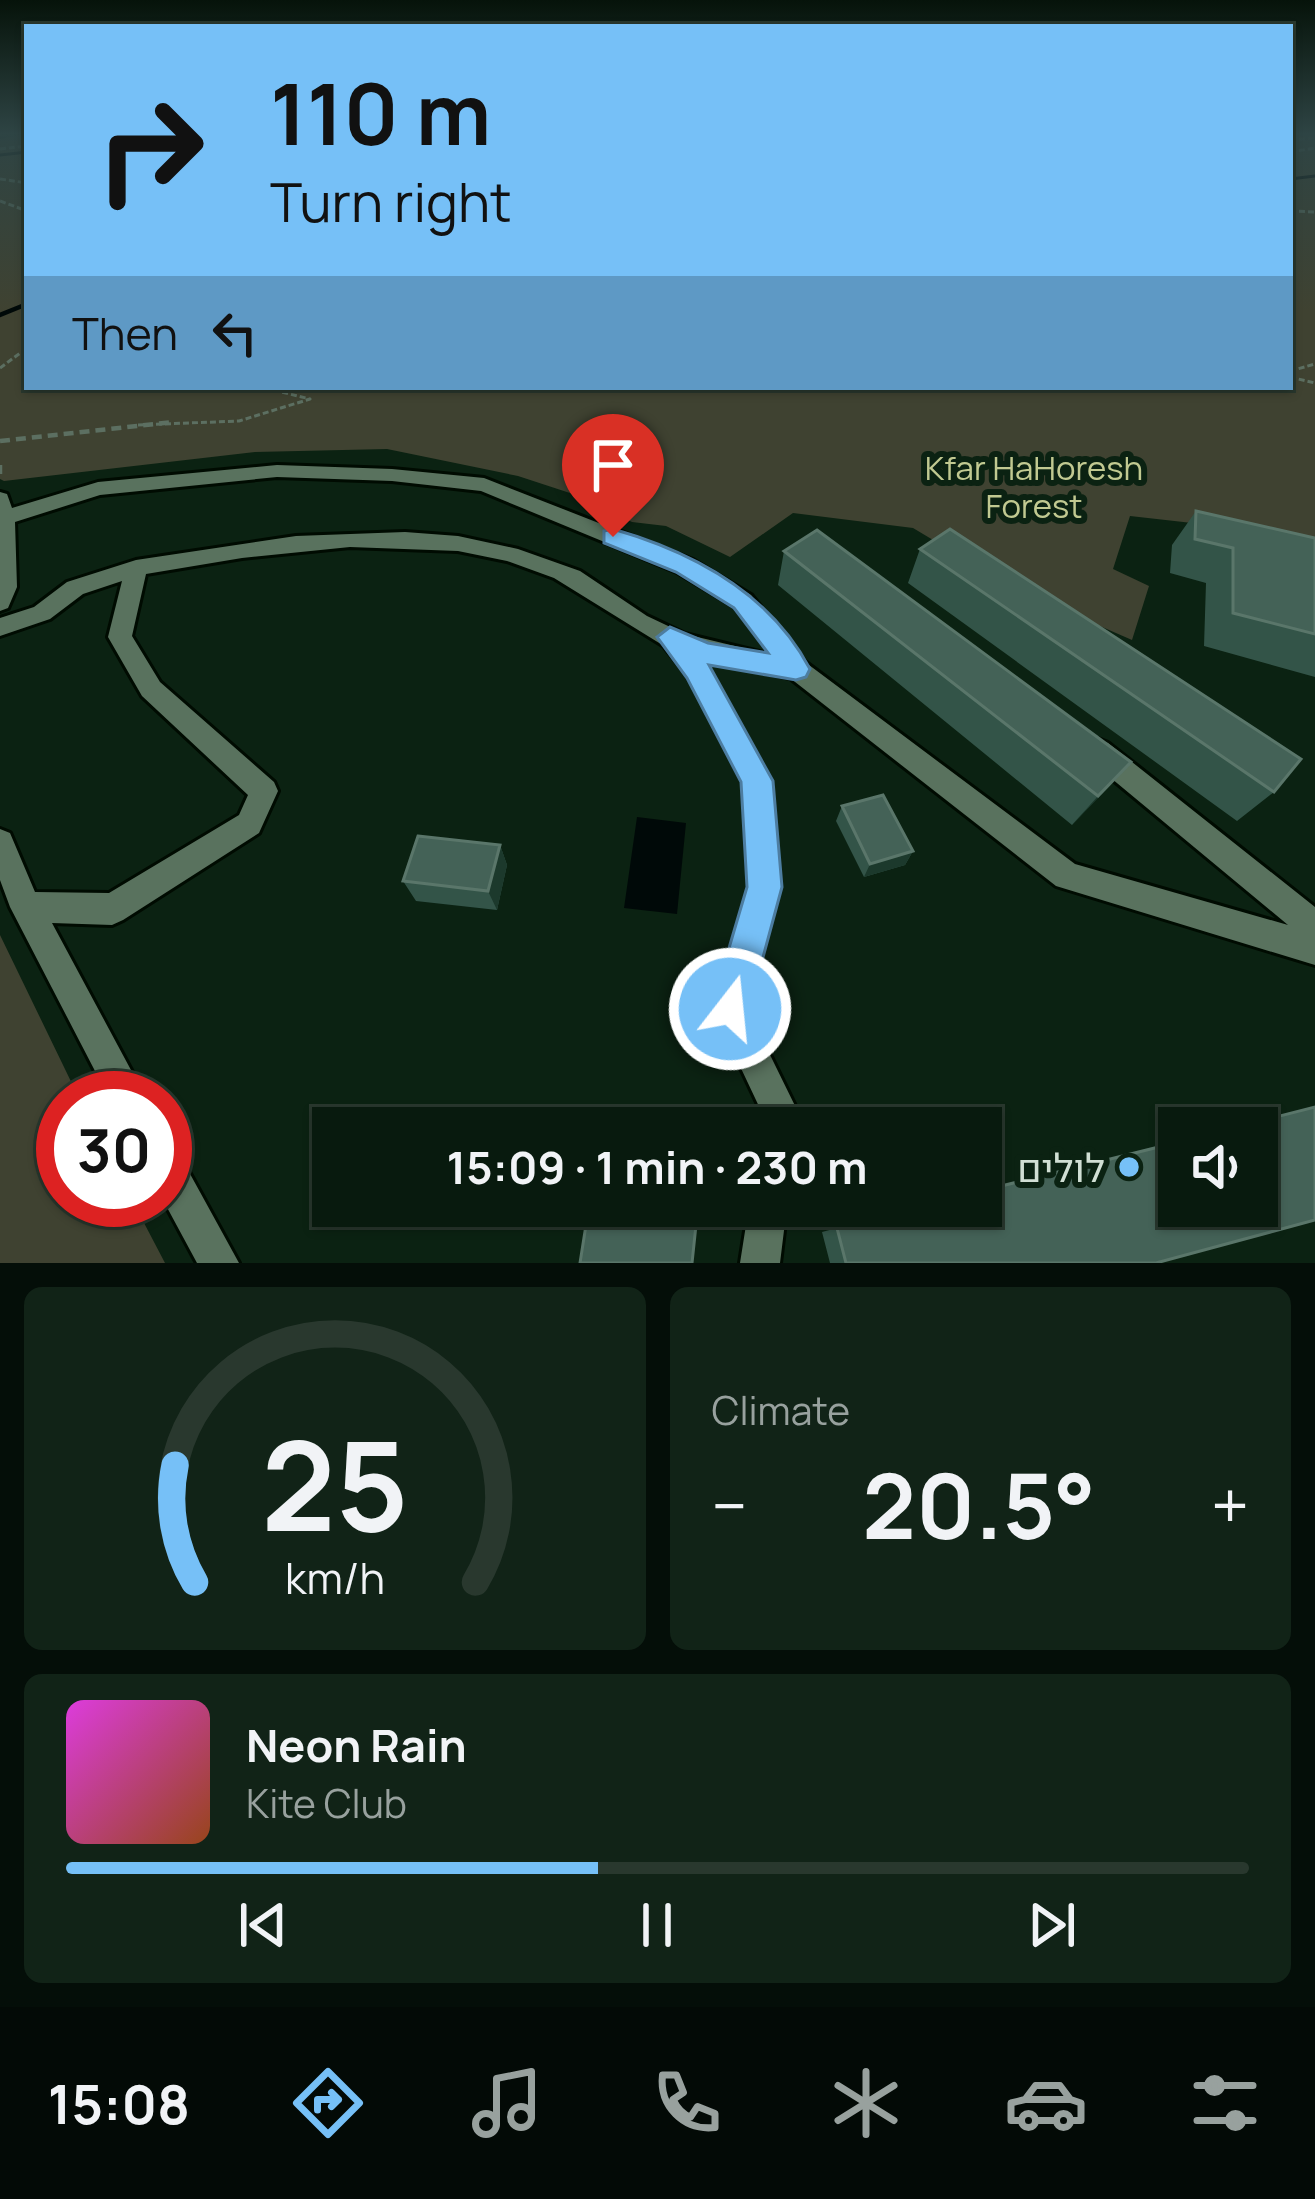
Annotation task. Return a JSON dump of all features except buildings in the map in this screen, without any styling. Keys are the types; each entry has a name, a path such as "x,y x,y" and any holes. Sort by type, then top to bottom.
{"street":[{"path":"0,602 6,587 2,508 98,489 277,471 392,475 484,485 685,566 743,601 796,669 1067,876 1315,949"},
{"path":"0,627 42,614 75,588 136,568 252,549 359,539 445,540 563,572 704,653 796,669"},
{"path":"26,907 112,908 249,824 264,791 151,688 120,637 136,568"},
{"path":"670,637 698,670 757,781 764,887 730,1009 778,1107"},
{"path":"1094,748 1315,927"},
{"path":"0,843 26,907 114,1071"},
{"path":"192,1214 219,1263"},
{"path":"760,1263 765,1227"}],"path":[{"path":"0,368 24,349"},
{"path":"0,441 163,422 238,421 310,399 273,390"},
{"path":"0,465 0,474"}],"green space":[{"name":"Kfar HaHoresh Forest","path":"0,193 24,193 24,390 1293,390 1293,193 1315,193 1315,544 1290,534 1130,516 1113,569 1149,586 1132,640 1015,589 913,528 793,513 730,557 666,526 632,522 576,495 518,476 387,449 255,452 0,479"},
{"path":"0,935 66,1071 36,1071 36,1227 146,1227 165,1263 0,1263"}],"shaded area":[{"path":"637,817 686,823 677,914 624,908"}],"waterway":[{"path":"0,315 24,305"}],"place":[{"name":"לולים","path":"1129,1167"}],"route":[{"path":"613,537 685,566 743,601 796,669 704,653 670,637 698,670 757,781 764,887 730,1009"}]}
